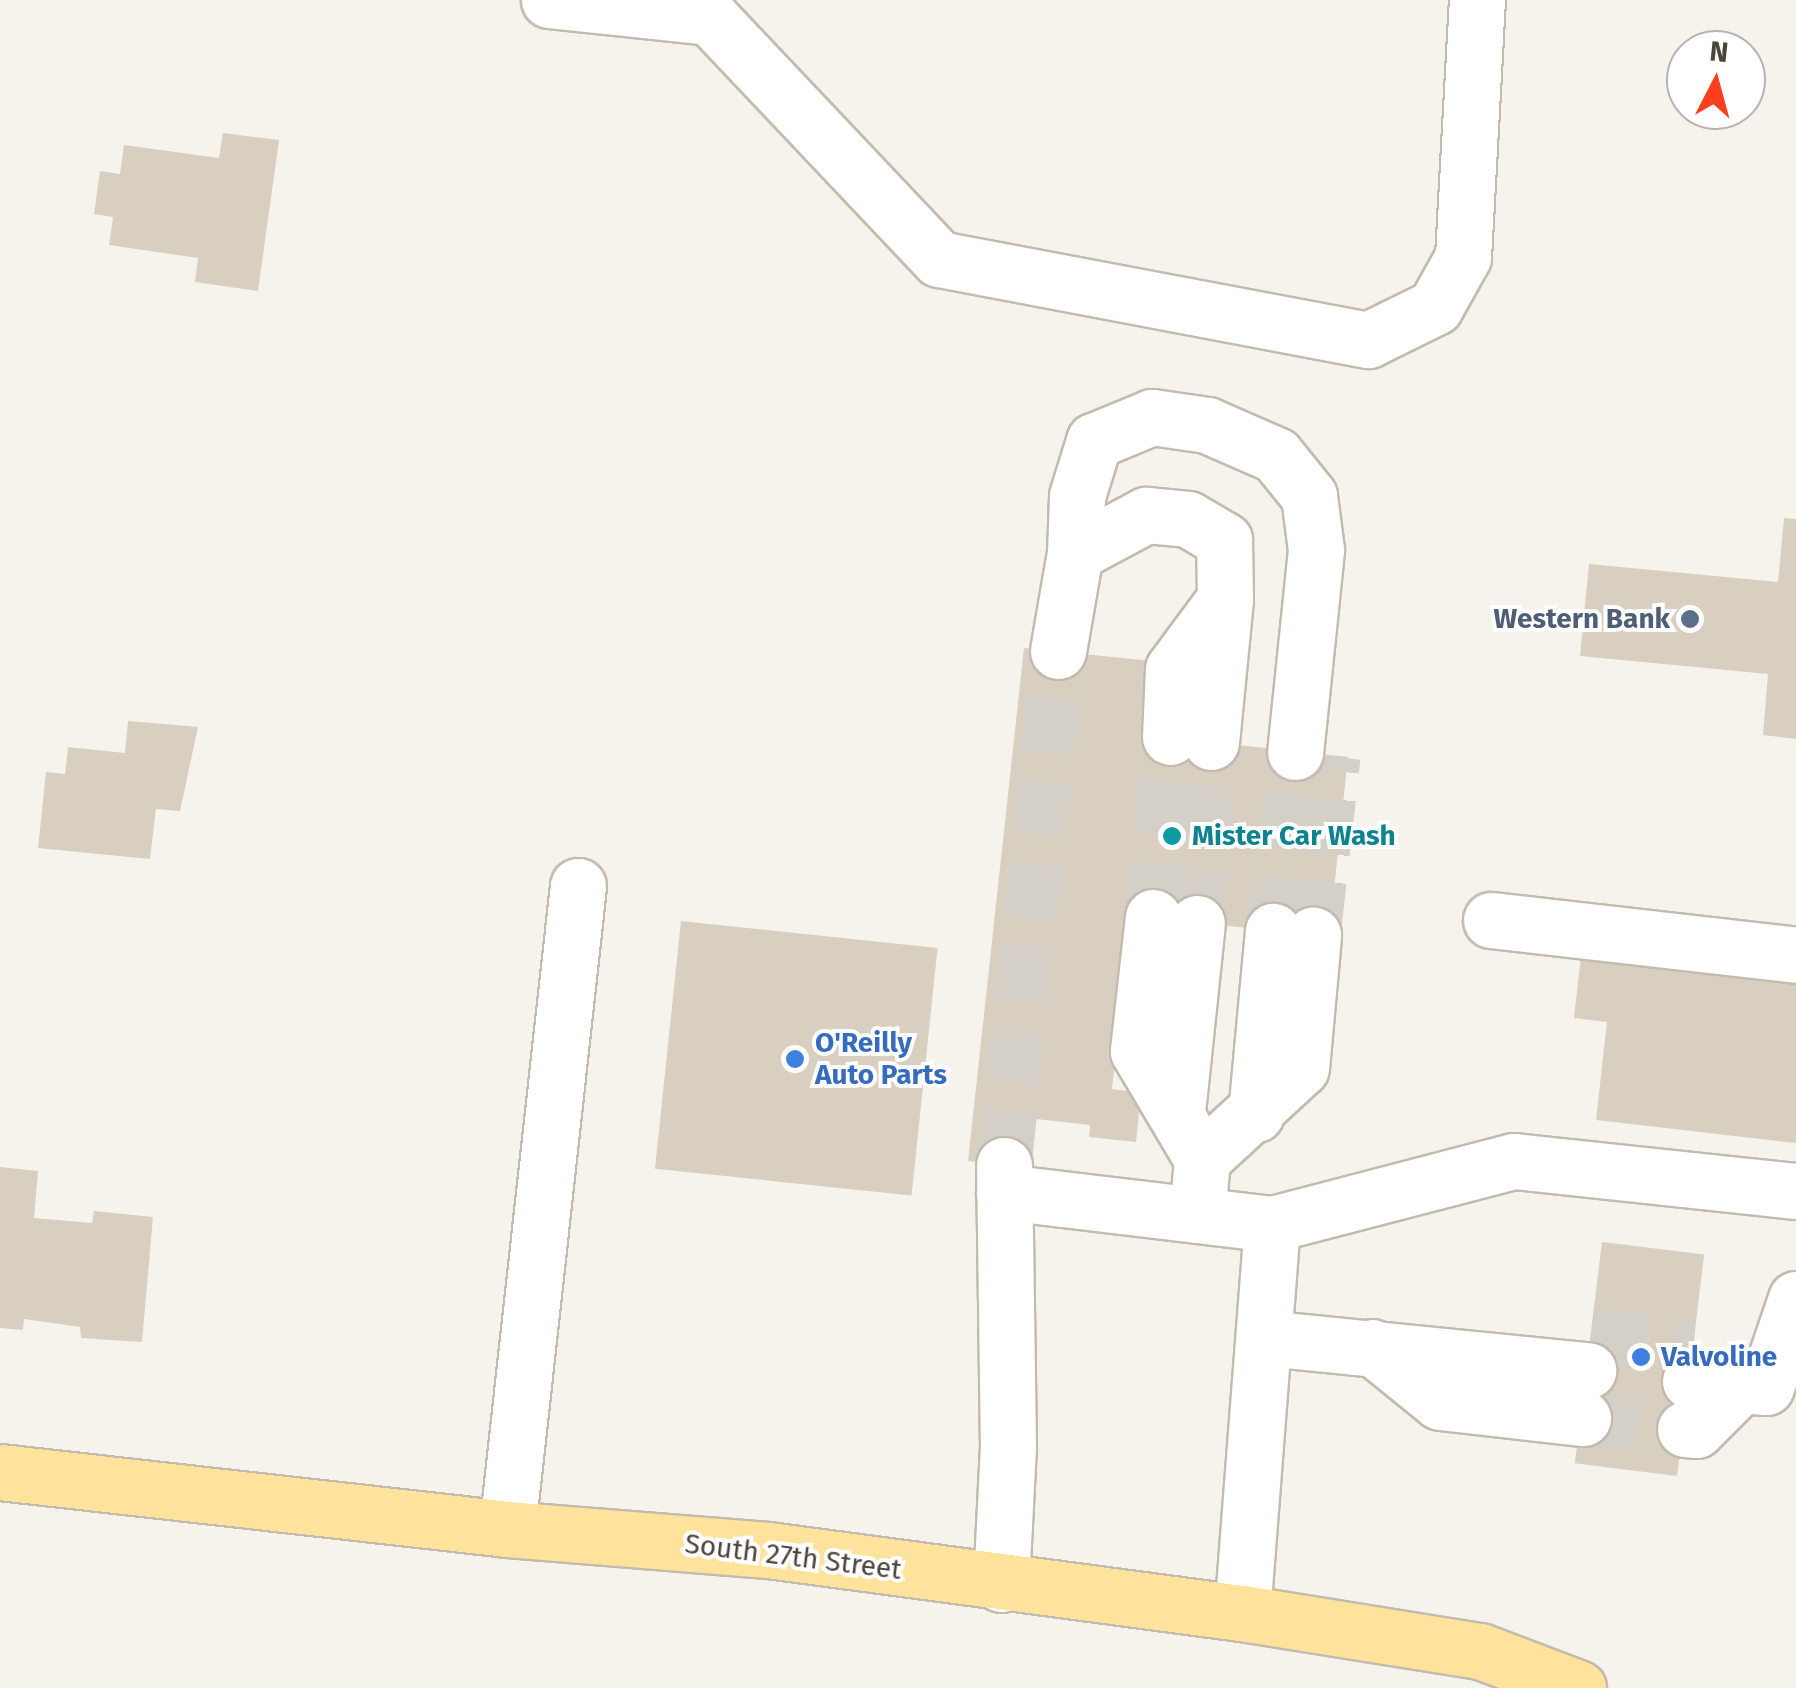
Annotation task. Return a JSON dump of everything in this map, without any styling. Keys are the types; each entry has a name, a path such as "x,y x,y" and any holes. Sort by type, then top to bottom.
{"main road":[{"name":"South 27th Street","path":"0,1472 507,1530 768,1550 1001,1584 1242,1613 1480,1650 1578,1688"},
{"path":"1379,1634 1451,1688"}],"lane":[{"path":"549,0 710,17 938,260 1368,340 1435,307 1463,257 1477,0"},
{"path":"1058,651 1075,553 1076,496 1094,441 1152,417 1207,425 1276,454 1309,496 1316,598 1314,754"},
{"path":"1075,553 1146,515 1188,518 1224,540 1225,599 1173,669 1190,739"},
{"path":"507,1530 578,886"},
{"path":"1175,920 1138,1051 1202,1159 1196,1215"},
{"path":"1491,920 1796,955"},
{"path":"1202,1159 1256,1114 1301,1068 1294,933"},
{"path":"1001,1584 1008,1448 1004,1179 1196,1215 1272,1224 1514,1160 1796,1191"},
{"path":"1242,1613 1272,1224"},
{"path":"1702,1385 1766,1387 1796,1299"},
{"path":"1264,1338 1372,1348 1445,1320 1587,1375 1440,1402 1372,1348"}],"building":[{"path":"223,133 279,140 258,291 195,282 198,258 109,245 113,217 94,214 100,171 120,174 124,145 219,158"},
{"name":"Western Bank","path":"1784,518 1796,519 1796,739 1763,735 1768,674 1580,656 1589,564 1778,582"},
{"name":"Mister Car Wash","path":"1024,648 1152,661 1144,735 1348,757 1329,937 1131,915 1112,1089 1141,1093 1136,1142 1089,1137 1090,1125 1036,1119 1031,1168 968,1161"},
{"path":"128,721 198,727 180,811 156,809 150,859 38,848 46,772 65,774 68,747 125,753"},
{"name":"O'Reilly Auto Parts","path":"681,921 938,948 912,1196 655,1169"},
{"path":"1581,956 1796,981 1796,1143 1596,1120 1607,1022 1574,1018"},
{"path":"0,1167 38,1171 34,1218 92,1223 94,1211 153,1217 142,1342 81,1338 80,1327 24,1319 23,1330 0,1328"},
{"name":"Valvoline","path":"1602,1242 1704,1255 1677,1476 1575,1463"}],"tunnel":[{"path":"1004,1165 1058,651"},
{"path":"1153,917 1170,737"},
{"path":"1197,923 1211,742"},
{"path":"1273,931 1295,752"},
{"path":"1313,935 1333,756"},
{"path":"1591,1335 1694,1345"},
{"path":"1583,1418 1685,1429"}],"place":[{"name":"Western Bank","path":"1690,619"},
{"name":"Mister Car Wash","path":"1172,836"},
{"name":"O'Reilly Auto Parts","path":"795,1059"},
{"name":"Valvoline","path":"1641,1357"}]}
